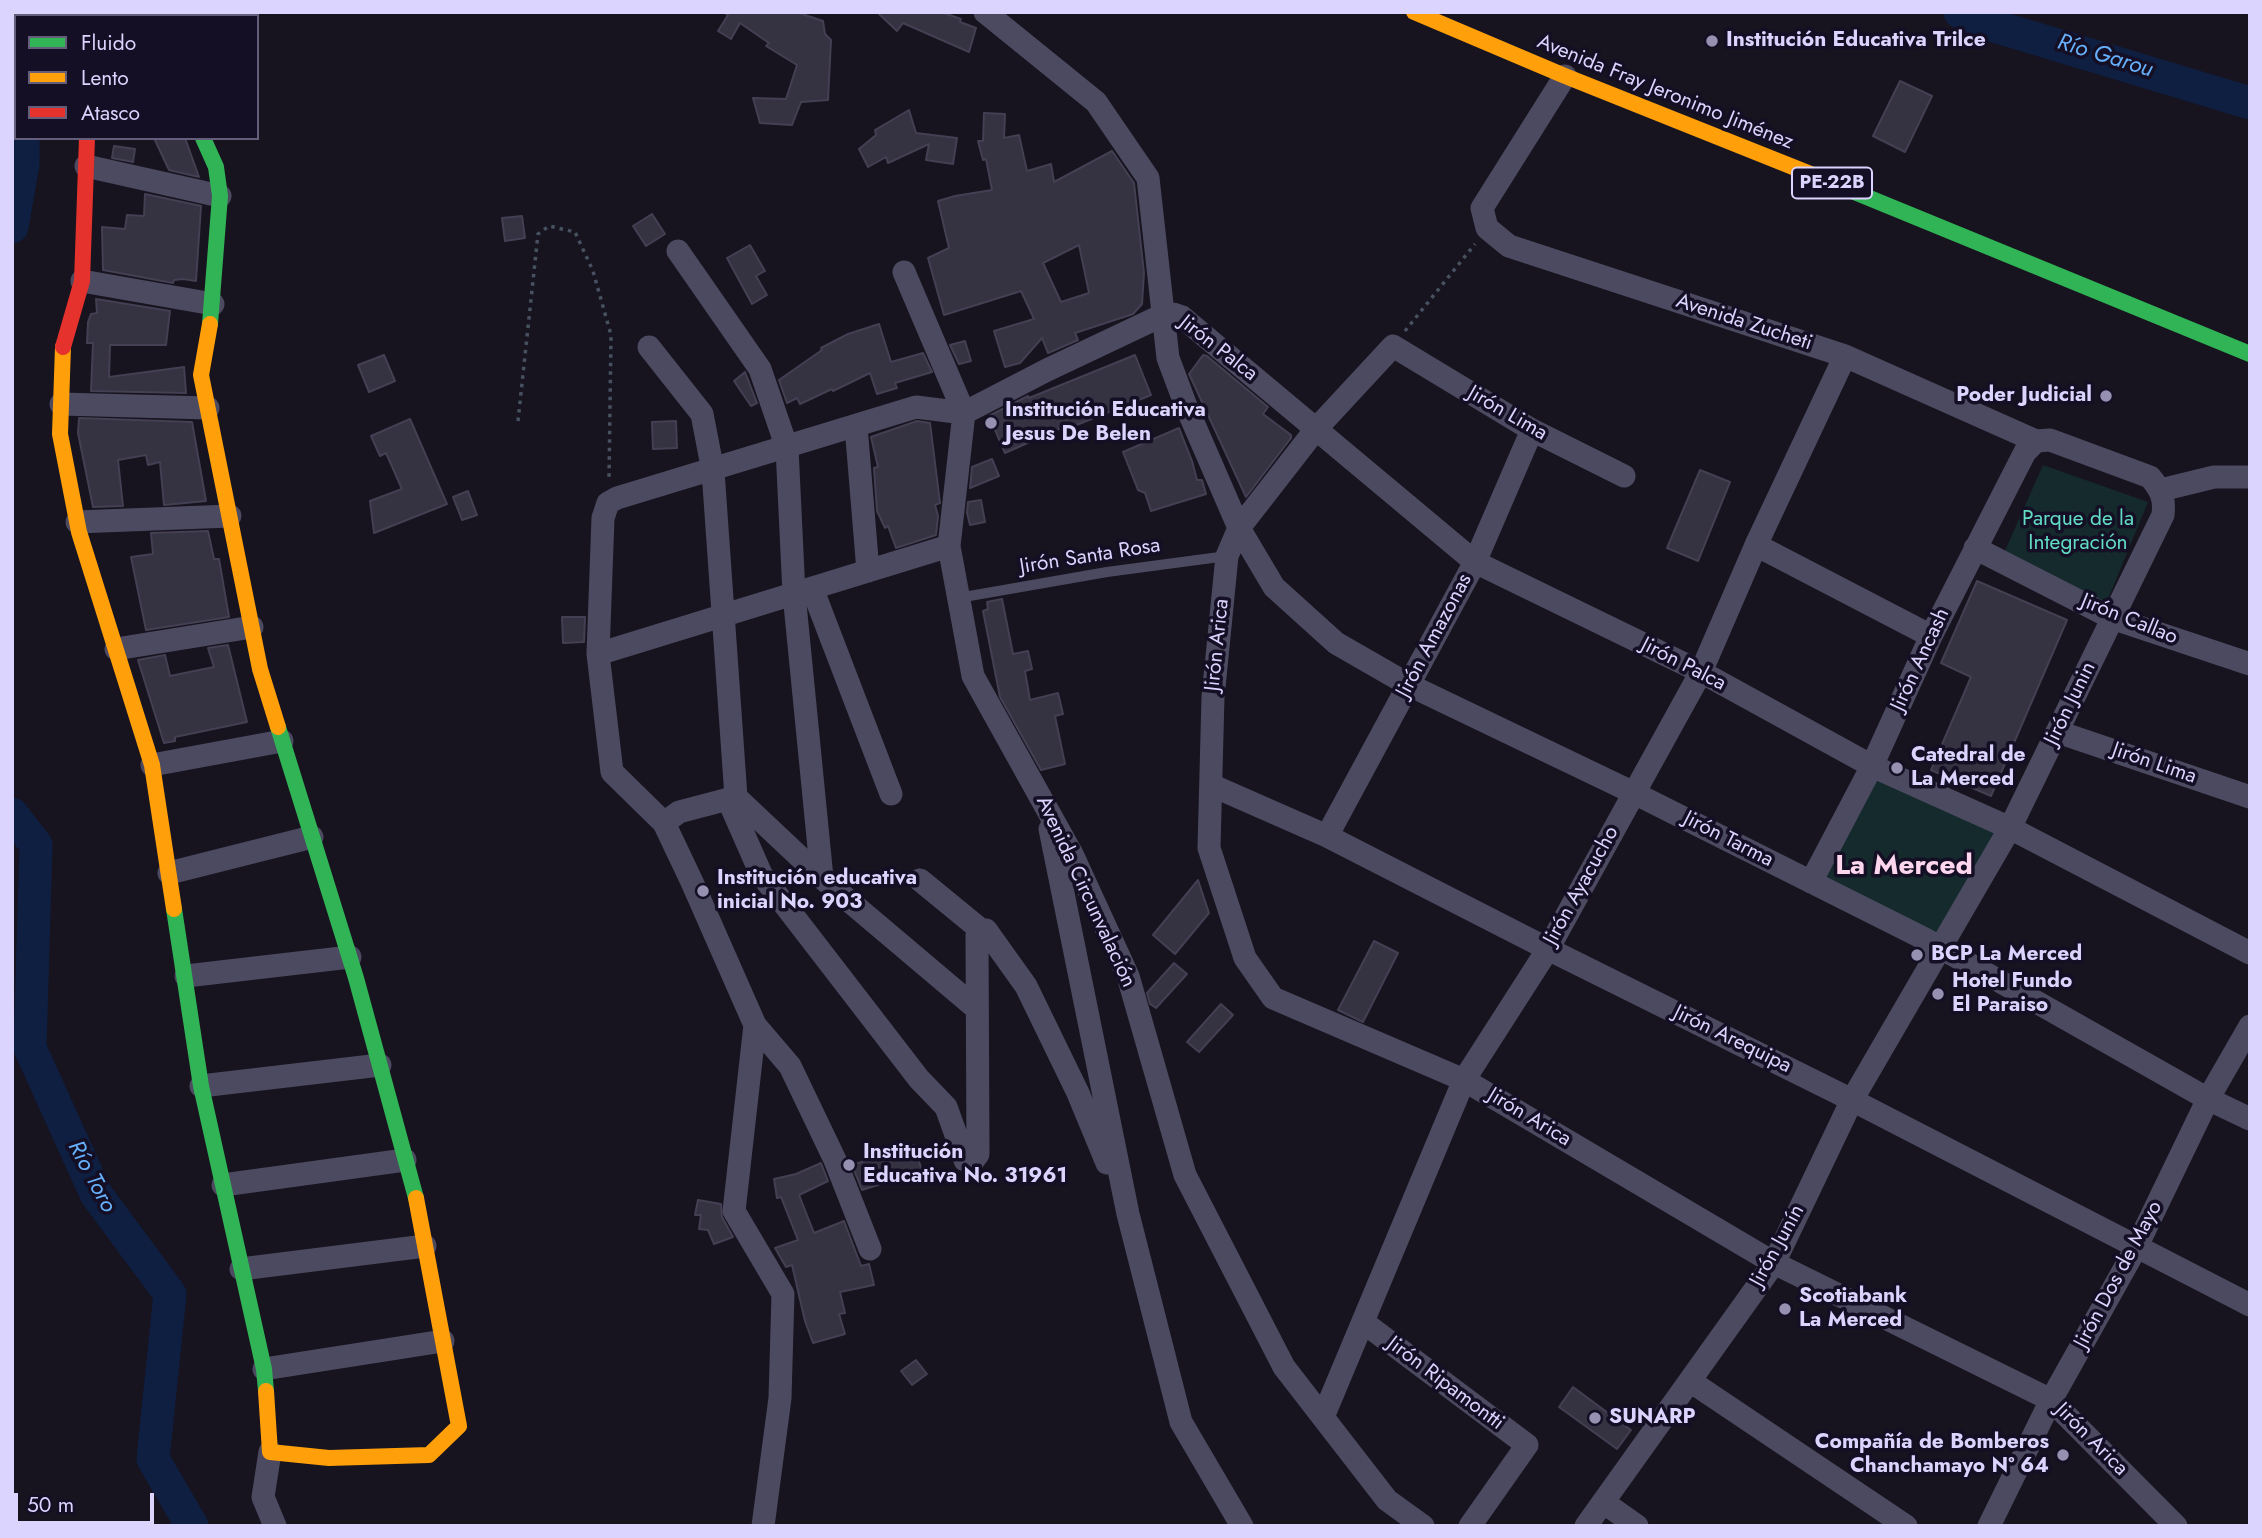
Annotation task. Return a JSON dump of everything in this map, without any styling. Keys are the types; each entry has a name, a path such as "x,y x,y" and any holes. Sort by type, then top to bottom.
{"main road":[{"name":"Avenida Fray Jeronimo Jiménez","path":"1414,12 2250,354"},
{"path":"87,140 82,281 63,342 60,434 77,522 152,765 201,1086 264,1369 270,1452 328,1458 429,1455 460,1426 425,1246 405,1160 350,957 260,669 201,375 213,303 220,196 216,167 204,140"}],"street":[{"name":"Jirón Tarma","path":"985,12 1096,102 1147,178 1168,358 1186,406 1239,528 1274,587 1336,643 1409,685 1634,793 1941,948 2208,1099 2250,1119"},
{"path":"1487,228 1482,208 1565,76"},
{"path":"86,166 220,196"},
{"name":"Avenida Zucheti","path":"1487,228 1509,247 1845,356 2036,441 2050,440 2150,477 2161,490"},
{"path":"678,251 760,369 787,447 803,591 822,878"},
{"path":"904,272 964,413"},
{"path":"82,281 213,303"},
{"name":"Jirón Palca","path":"1161,316 1173,314 1182,317 1475,562 1701,672 1871,766 2010,828 2250,953"},
{"path":"870,1249 835,1160 790,1066 755,1025 664,824 612,772 598,654 603,518 608,503 617,498 713,471 916,407 964,413 1161,316"},
{"name":"Jirón Arica","path":"1393,346 1316,429 1239,528 1227,556 1213,697 1209,848 1245,958 1273,998 1464,1080 1774,1263 2051,1400 2176,1526"},
{"name":"Jirón Lima","path":"1393,346 1532,430 1624,476"},
{"path":"649,347 702,414 713,471 732,798 761,874 919,1079 946,1107 965,1160 972,1162 978,1154 977,935 981,930"},
{"name":"Jirón Ayacucho","path":"1323,1417 1464,1080 1548,948 1701,672 1756,544 1845,356"},
{"path":"61,404 208,408"},
{"name":"Avenida Circunvalación","path":"964,413 949,546 973,676 1072,854 1128,976 1185,1175 1284,1367 1387,1500 1423,1526"},
{"path":"856,426 867,571"},
{"name":"Jirón Amazonas","path":"1327,836 1475,562 1532,430"},
{"name":"Jirón Ancash","path":"1811,882 1871,766 1975,548 2025,452 2036,441"},
{"path":"2161,490 2214,477 2250,477"},
{"name":"Jirón Junin","path":"1941,948 2010,828 2163,515 2165,501 2161,490"},
{"path":"77,522 230,516"},
{"path":"1756,544 1931,636"},
{"path":"598,654 949,546"},
{"name":"Jirón Callao","path":"1975,548 2112,618 2250,664"},
{"path":"803,591 891,794"},
{"path":"116,649 251,627"},
{"name":"Jirón Lima","path":"2058,732 2250,797"},
{"path":"152,765 282,741"},
{"name":"Jirón Arequipa","path":"1210,785 1327,836 1852,1100 2250,1305"},
{"path":"732,798 977,1009"},
{"path":"664,824 679,812 732,798"},
{"path":"1045,805 1122,1186 1181,1422 1242,1526"},
{"path":"169,873 312,838"},
{"path":"920,880 981,930 986,930 1026,986 1079,1093 1108,1166 1122,1186"},
{"name":"Jirón Junín","path":"1587,1526 1774,1263 1852,1100 1941,948"},
{"path":"186,976 350,957"},
{"path":"755,1025 734,1211 783,1294 780,1398 763,1526"},
{"name":"Jirón Dos de Mayo","path":"1989,1526 2051,1400 2136,1248 2208,1099 2250,1026"},
{"path":"201,1086 380,1065"},
{"path":"223,1185 405,1160"},
{"path":"242,1269 425,1246"},
{"name":"Jirón Ripamontti","path":"1363,1322 1527,1445 1470,1526"},
{"path":"264,1369 443,1340"},
{"path":"1689,1381 1906,1526"},
{"path":"270,1452 263,1497 275,1526"},
{"path":"1603,1502 1637,1526"}],"lane":[{"name":"Jirón Santa Rosa","path":"958,598 1107,572 1227,556"}],"path":[{"path":"517,421 538,234 549,226 575,232 593,271 611,335 608,503"},
{"path":"1393,346 1487,228"}],"green space":[{"name":"Parque de la Integración","path":"2043,465 2148,502 2106,604 2004,553"},
{"path":"1872,766 2010,828 1941,949 1811,882"}],"building":[{"path":"723,12 796,12 823,21 825,34 831,40 828,100 801,102 792,125 760,123 753,98 786,99 797,65 766,46 769,43 740,23 731,39 718,31 728,15"},
{"path":"877,12 941,12 961,19 960,22 976,28 969,52 903,23 897,31"},
{"path":"1900,81 1932,96 1905,152 1873,136"},
{"path":"909,110 916,133 957,138 953,164 926,160 929,144 888,163 886,157 868,167 859,149 876,135 875,130"},
{"path":"984,113 1005,114 1004,138 1019,135 1027,171 1051,164 1054,182 1112,151 1134,183 1144,273 1142,304 1133,314 1075,333 1078,340 1048,353 1042,338 1020,363 1005,367 994,331 1034,319 1021,291 944,315 928,258 949,248 938,201 992,190 986,159 983,160 978,141 983,141","holes":["1079,245 1089,293 1061,302 1043,263"]},
{"path":"155,140 186,140 199,177 169,170"},
{"path":"114,146 135,149 133,162 112,158"},
{"path":"145,194 201,206 196,281 183,279 174,280 173,283 103,270 102,227 125,229 127,215 144,216"},
{"path":"652,214 665,234 646,246 633,226"},
{"path":"522,216 525,238 505,241 502,218"},
{"path":"750,245 765,271 756,276 767,295 752,304 727,258"},
{"path":"96,299 170,311 166,345 110,345 109,377 184,367 186,393 91,391 93,343 87,343 88,322 91,314 97,313"},
{"path":"879,324 891,362 923,353 932,372 895,383 897,388 877,394 870,373 800,404 797,398 787,403 779,380 822,350 821,348 848,334"},
{"path":"965,341 971,361 959,364 950,345"},
{"path":"384,355 395,381 369,392 358,365"},
{"path":"1135,355 1151,395 1069,428 1068,425 1005,453 989,416 1028,396 1029,398"},
{"path":"1203,355 1268,407 1263,414 1291,435 1246,497 1189,374"},
{"path":"745,372 757,403 751,406 734,381"},
{"path":"79,418 192,422 206,501 164,505 160,462 148,465 146,455 118,460 123,506 93,507 78,433"},
{"path":"410,419 447,504 374,533 370,501 402,489 386,453 380,456 371,436"},
{"path":"676,421 677,448 653,449 652,422"},
{"path":"917,421 930,423 940,503 935,505 938,516 936,535 896,548 888,526 885,528 877,511 874,468 878,467 871,437"},
{"path":"1179,428 1197,480 1202,480 1206,494 1151,511 1145,493 1138,490 1123,452"},
{"path":"992,459 999,476 970,488 972,467"},
{"path":"1700,470 1730,482 1698,561 1667,548"},
{"path":"468,491 477,515 462,520 453,497"},
{"path":"981,500 985,522 970,525 968,502"},
{"path":"208,531 214,559 219,559 229,617 146,630 131,557 153,554 151,533"},
{"path":"1977,581 2067,620 1991,796 1931,770 1971,677 1941,663"},
{"path":"1002,599 1013,654 1028,651 1032,669 1025,671 1030,700 1058,693 1063,714 1055,716 1065,764 1041,770 1000,697 983,611 988,609 987,602"},
{"path":"562,617 585,617 584,642 563,643"},
{"path":"228,645 247,722 175,737 175,741 164,743 138,660 165,655 170,676 214,667 208,648"},
{"path":"1198,880 1209,913 1175,954 1153,935"},
{"path":"1374,941 1398,953 1363,1022 1338,1010"},
{"path":"1174,963 1187,974 1156,1008 1150,1004 1147,993"},
{"path":"1221,1004 1233,1015 1199,1052 1187,1042"},
{"path":"914,1145 922,1171 862,1190 852,1165"},
{"path":"821,1163 828,1181 799,1195 814,1233 844,1221 861,1266 869,1264 874,1285 840,1292 845,1313 839,1314 845,1334 813,1343 792,1265 786,1267 775,1248 798,1240 781,1197 777,1198 774,1179 796,1174"},
{"path":"698,1200 721,1204 722,1217 733,1237 714,1244 708,1230 699,1229 701,1215 695,1215"},
{"path":"916,1360 927,1374 912,1385 901,1371"},
{"name":"SUNARP","path":"1573,1387 1631,1430 1617,1449 1559,1407"}],"waterway":[{"name":"Río Garou","path":"1960,12 1984,23 2250,103"},
{"name":"Río Toro","path":"12,227 23,164 23,140"},
{"name":"Río Toro","path":"12,814 36,845 30,1048 96,1194 170,1294 153,1459 192,1526"}],"traffic: fast":[{"path":"204,140 216,167 220,196 210,324"},
{"path":"1818,177 2250,354"},
{"path":"278,727 356,978 416,1198"},
{"path":"174,909 201,1086 264,1369 266,1391"}],"traffic: slow":[{"path":"1414,12 1565,76 1818,177"},
{"path":"210,324 201,375 260,669 278,727"},
{"path":"63,347 60,434 79,532 152,765 174,909"},
{"path":"266,1391 270,1452 329,1458 429,1455 459,1426 416,1198"}],"traffic: jam":[{"path":"63,347 82,281 87,140"}],"place":[{"name":"Institución Educativa Trilce","path":"1712,41"},
{"name":"Poder Judicial","path":"2106,396"},
{"name":"Institución Educativa Jesus De Belen","path":"991,423"},
{"name":"Catedral de La Merced","path":"1897,768"},
{"name":"Institución educativa inicial No. 903","path":"703,891"},
{"name":"BCP La Merced","path":"1917,955"},
{"name":"Hotel Fundo El Paraiso","path":"1938,994"},
{"name":"Institución Educativa No. 31961","path":"849,1165"},
{"name":"Scotiabank La Merced","path":"1785,1309"},
{"name":"SUNARP","path":"1595,1418"},
{"name":"Compañía de Bomberos Chanchamayo Nº 64","path":"2063,1455"}],"district":[{"name":"La Merced","path":"1904,867"}]}
